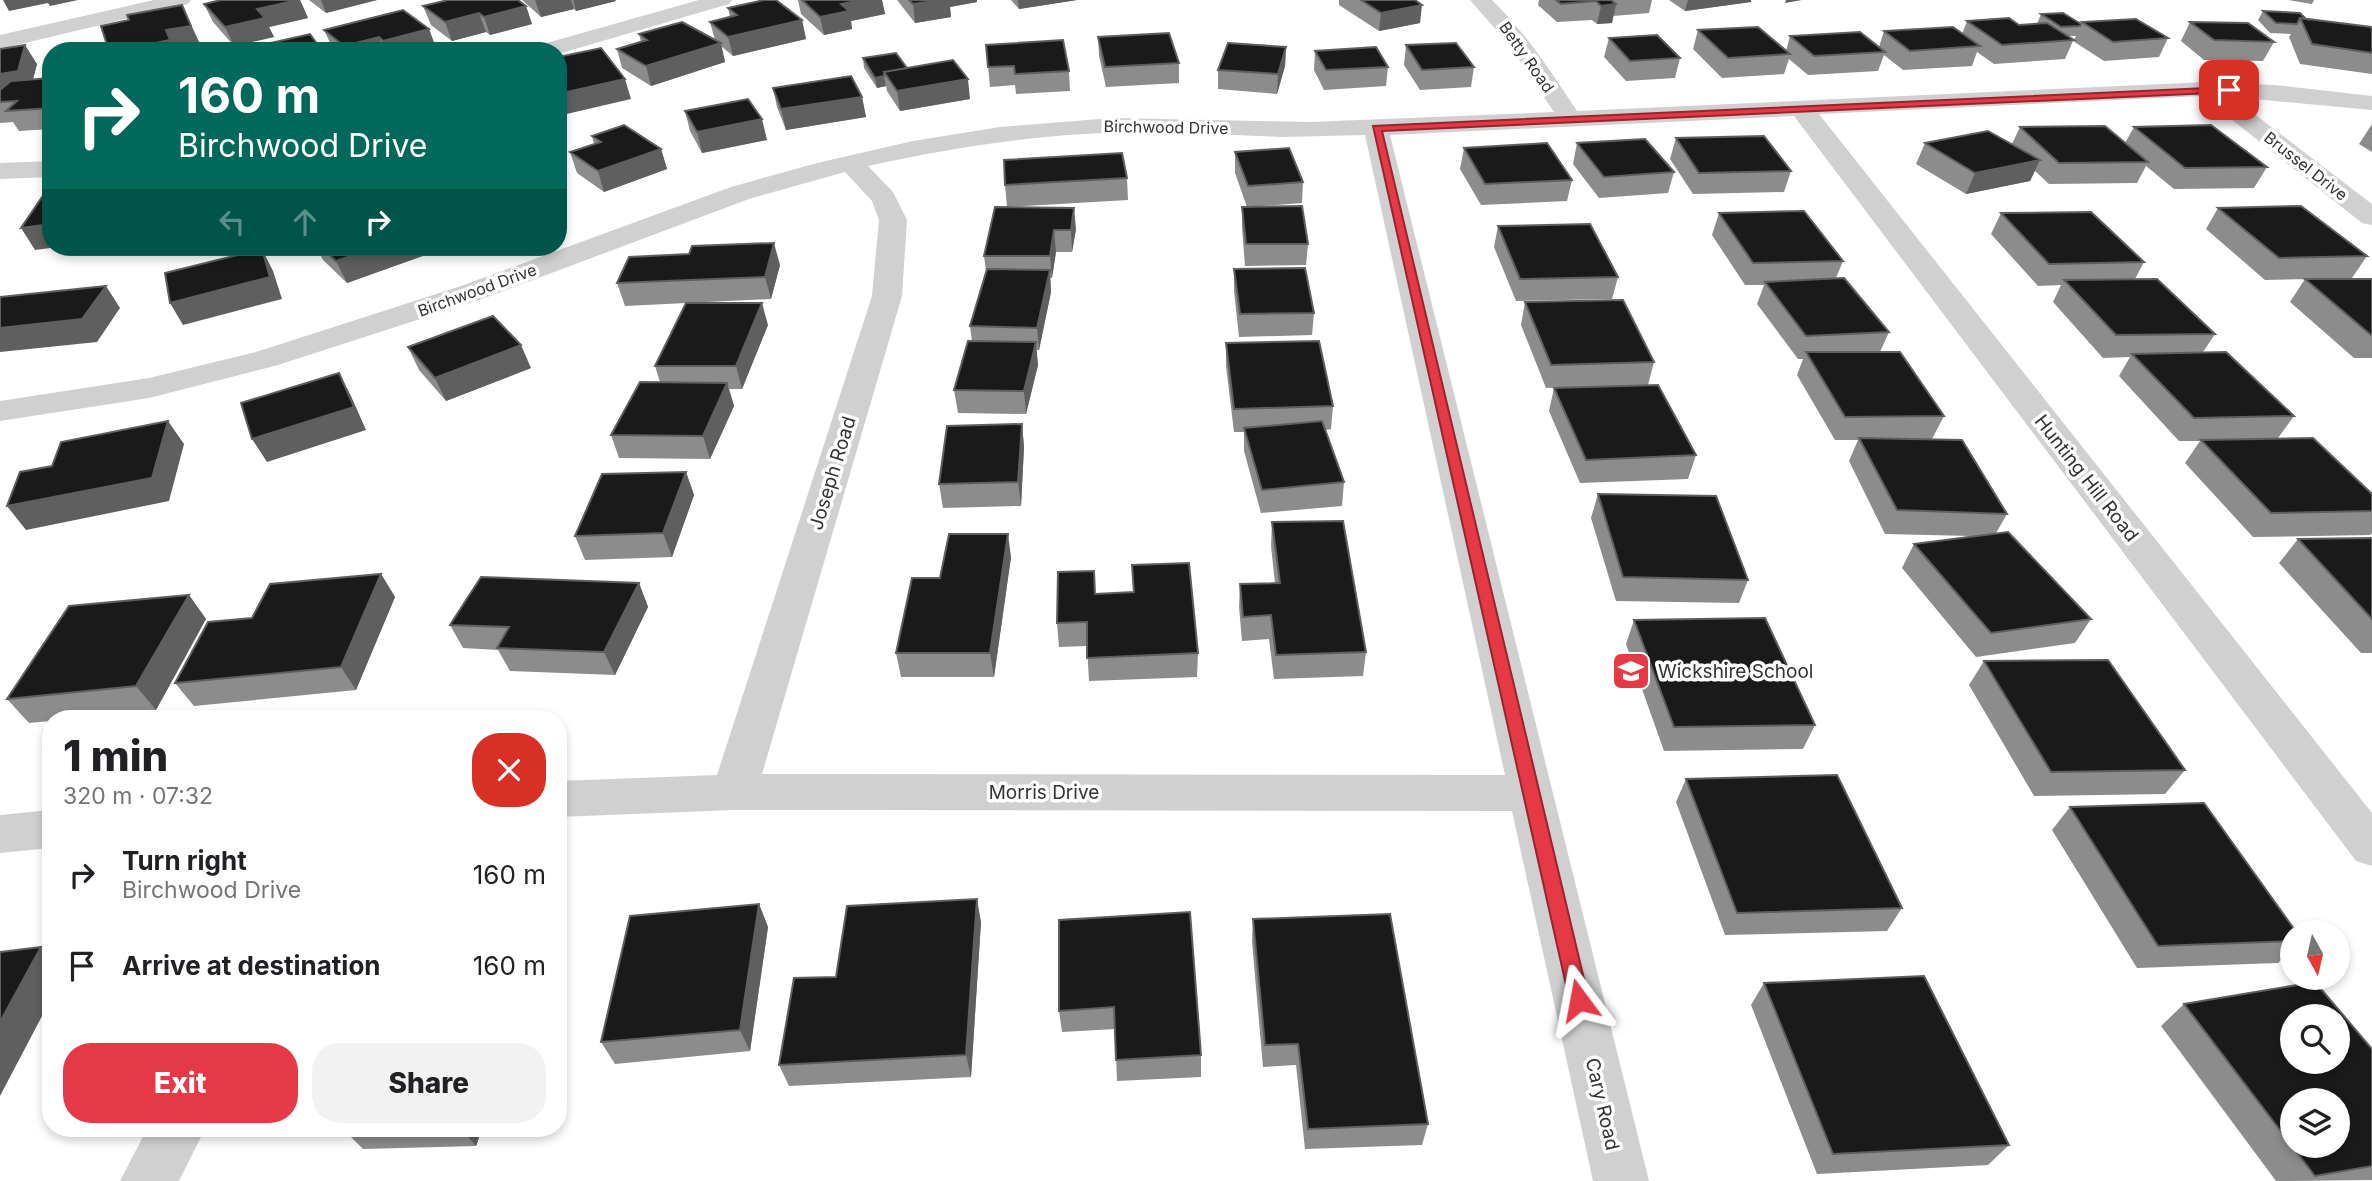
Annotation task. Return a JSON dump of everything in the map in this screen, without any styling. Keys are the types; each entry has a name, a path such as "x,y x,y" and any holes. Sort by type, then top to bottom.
{"street":[{"path":"0,42 181,0"},
{"path":"567,44 722,0"},
{"name":"Betty Road","path":"1480,0 1500,18 1525,49 1570,119"},
{"name":"Birchwood Drive","path":"0,411 88,399 198,377 382,324 740,193 851,163 997,134 1089,126 1377,128 2207,89 2274,92 2372,103"},
{"name":"Brussel Drive","path":"2207,89 2372,217"},
{"name":"Hunting Hill Road","path":"1801,108 2372,847"},
{"name":"Cary Road","path":"1377,128 1621,1181"},
{"name":"Joseph Road","path":"734,792 887,296 893,220 884,198 851,163"},
{"path":"0,171 42,170"},
{"path":"0,194 42,170"},
{"name":"Morris Drive","path":"567,799 734,792 1530,793"},
{"path":"0,834 42,830"},
{"path":"148,1181 173,1137"}],"building":[{"path":"221,0 298,0 257,9 265,18 225,27 204,4"},
{"path":"448,0 518,0 526,6 484,17 479,13 445,22 423,6"},
{"path":"776,0 802,20 728,37 710,22 737,15 728,8"},
{"path":"802,0 861,0 841,4 849,11 820,17"},
{"path":"909,0 939,0 913,4"},
{"path":"1361,0 1415,0 1422,5 1381,13"},
{"path":"1556,0 1611,0 1616,4 1601,6 1596,1 1561,4"},
{"path":"182,5 191,26 166,30 170,40 160,42 106,42 101,26 129,20 127,15"},
{"path":"403,10 429,29 383,41 379,37 360,42 339,42 324,30"},
{"path":"2263,11 2300,13 2306,19 2300,18 2297,24 2276,23"},
{"path":"2063,13 2081,24 2080,26 2061,27 2041,14"},
{"path":"2009,18 2019,25 2047,23 2074,40 2002,45 1967,21"},
{"path":"2300,18 2371,27 2372,53 2312,44"},
{"path":"2136,19 2168,38 2113,42 2082,22"},
{"path":"682,22 721,43 646,66 617,49 647,40 639,34"},
{"path":"2190,22 2248,23 2274,42 2214,40"},
{"path":"1758,27 1790,54 1728,58 1698,30"},
{"path":"1953,27 1980,46 1910,51 1884,31"},
{"path":"1860,32 1885,52 1814,56 1790,36"},
{"path":"1169,33 1179,63 1105,67 1098,37"},
{"path":"310,34 316,42 275,42"},
{"path":"1657,35 1680,58 1630,61 1609,38"},
{"path":"1063,40 1069,71 1015,74 1014,66 988,67 986,45"},
{"path":"1228,43 1286,47 1278,74 1218,70"},
{"path":"1456,43 1474,67 1422,70 1406,45"},
{"path":"25,45 18,71 0,74 0,49"},
{"path":"1376,47 1388,67 1326,70 1315,51"},
{"path":"601,48 625,79 567,92 567,55"},
{"path":"896,53 907,68 884,72 884,76 875,78 863,58"},
{"path":"953,60 968,79 897,91 884,72"},
{"path":"851,76 862,97 781,109 773,88"},
{"path":"42,79 42,109 6,111 17,101 0,102 0,90 11,81"},
{"path":"748,99 762,119 697,132 685,111"},
{"path":"624,125 661,149 598,171 570,152 601,142 592,136"},
{"path":"2211,125 2267,167 2185,168 2134,127"},
{"path":"2105,126 2148,162 2059,163 2020,127"},
{"path":"1988,131 2040,160 1975,173 1925,143"},
{"path":"1764,136 1791,171 1699,173 1676,138"},
{"path":"1645,139 1674,172 1604,177 1577,143"},
{"path":"1547,143 1572,180 1485,184 1464,148"},
{"path":"1289,148 1303,182 1248,186 1235,152"},
{"path":"1122,153 1127,178 1005,185 1004,160"},
{"path":"42,197 42,225 21,228"},
{"path":"1302,206 1308,244 1246,244 1242,207"},
{"path":"2301,206 2367,256 2279,258 2218,208"},
{"path":"995,207 1074,208 1071,230 1054,230 1050,256 984,256"},
{"path":"1804,211 1843,261 1753,263 1719,213"},
{"path":"2091,212 2144,262 2049,264 2001,213"},
{"path":"1590,224 1618,277 1520,279 1498,226"},
{"path":"774,243 765,277 617,283 629,257 689,254 692,246"},
{"path":"234,256 264,256 270,277 170,303 165,273"},
{"path":"331,256 351,256 336,261"},
{"path":"1305,268 1314,313 1240,314 1234,269"},
{"path":"987,269 1050,270 1037,328 970,326"},
{"path":"1844,278 1889,332 1806,336 1765,282"},
{"path":"2157,279 2215,334 2116,335 2064,280"},
{"path":"2305,279 2372,279 2372,335 2371,335"},
{"path":"106,286 82,319 0,328 0,297"},
{"path":"1623,300 1654,362 1551,365 1525,302"},
{"path":"686,303 762,303 736,366 655,366"},
{"path":"493,316 521,345 435,378 408,347"},
{"path":"968,341 1036,342 1024,391 954,390"},
{"path":"1319,341 1333,406 1234,409 1226,343"},
{"path":"1806,352 1900,352 1944,416 1845,417"},
{"path":"2226,352 2294,416 2194,418 2132,354"},
{"path":"339,373 354,407 252,439 241,403"},
{"path":"640,382 727,383 703,436 611,435"},
{"path":"1658,385 1696,455 1586,460 1554,388"},
{"path":"168,421 152,478 7,506 20,472 52,466 61,442"},
{"path":"1322,421 1344,482 1262,490 1244,428"},
{"path":"1022,424 1018,482 939,484 947,426"},
{"path":"1859,438 1962,440 2007,514 1897,510"},
{"path":"2313,438 2372,494 2372,511 2271,513 2201,440"},
{"path":"686,472 663,533 575,536 602,474"},
{"path":"1598,494 1716,496 1748,580 1623,577"},
{"path":"1343,521 1366,652 1276,655 1271,615 1243,617 1240,584 1280,583 1272,522"},
{"path":"2008,532 2091,619 1991,633 1914,544"},
{"path":"949,534 1008,534 990,653 896,653 912,578 940,578"},
{"path":"2372,538 2372,619 2298,539"},
{"path":"1189,563 1198,653 1087,658 1087,622 1057,623 1058,572 1094,571 1095,594 1134,592 1132,565"},
{"path":"381,574 341,667 175,683 208,622 252,618 270,584"},
{"path":"481,577 639,583 604,652 497,648 509,627 450,625"},
{"path":"189,595 136,686 7,699 69,606"},
{"path":"1765,618 1815,725 1674,727 1634,620"},
{"path":"2108,660 2185,770 2051,772 1984,661"},
{"path":"1837,775 1902,908 1737,913 1686,779"},
{"path":"2204,803 2288,920 2280,920 2280,941 2158,946 2070,807"},
{"path":"977,899 966,1055 779,1065 794,978 836,977 847,906"},
{"path":"759,904 740,1030 601,1042 630,916"},
{"path":"1190,912 1201,1055 1116,1060 1114,1007 1059,1011 1059,920"},
{"path":"1390,914 1428,1124 1308,1129 1298,1044 1265,1045 1253,919"},
{"path":"41,947 0,1022 0,952"},
{"path":"1924,976 2009,1145 1833,1154 1764,983"},
{"path":"2280,988 2280,990 2322,990 2334,1004 2280,1004 2280,1074 2350,1074 2350,1023 2372,1049 2372,1166 2315,1176 2301,1158 2350,1158 2350,1088 2280,1088 2280,1130 2184,1004"}],"place":[{"name":"Wickshire School","path":"1631,671"}],"route":[{"path":"1579,1000 1377,128 2229,90"}]}
